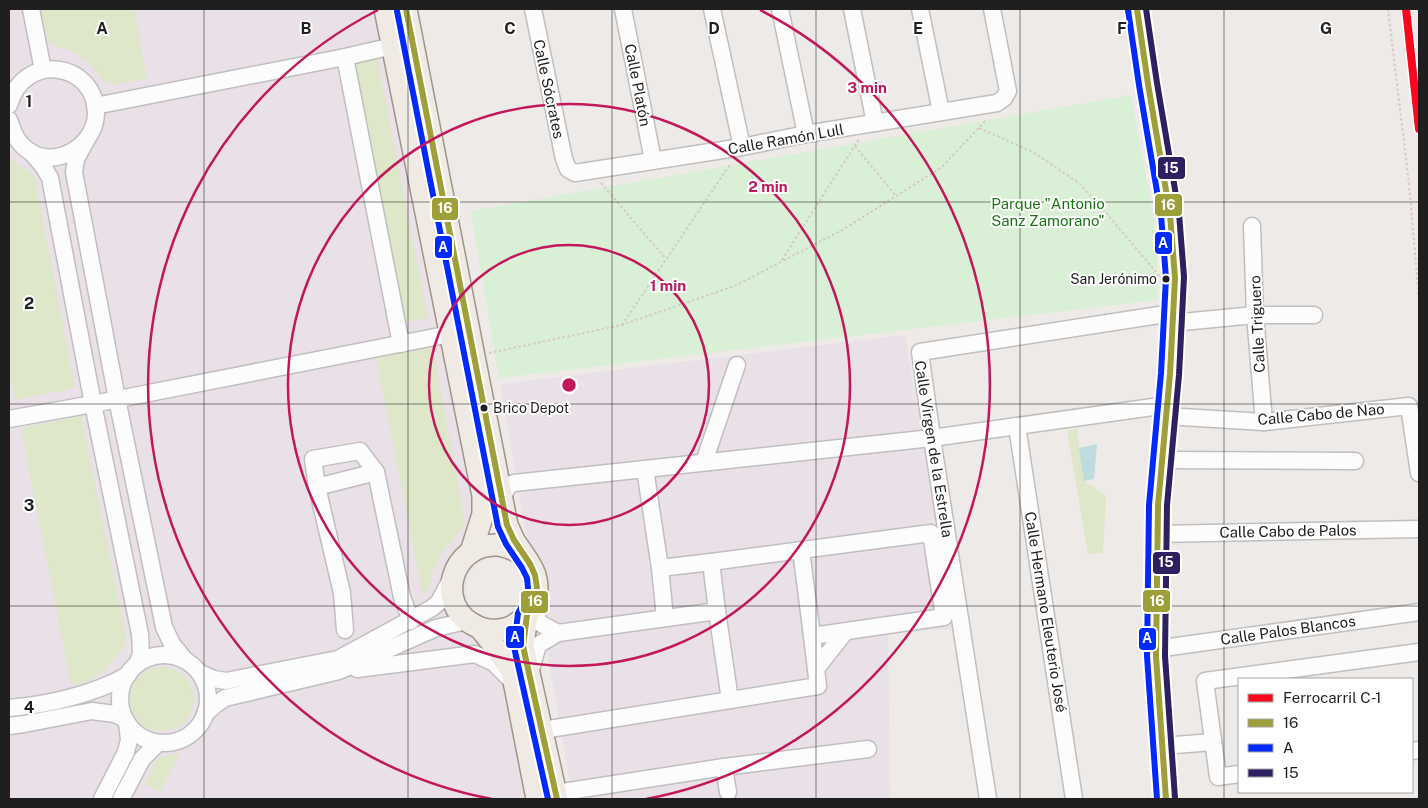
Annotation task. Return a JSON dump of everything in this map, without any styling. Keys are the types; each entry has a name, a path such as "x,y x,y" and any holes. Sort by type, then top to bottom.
{"main road":[{"path":"386,9 483,496 483,514 471,552"},
{"path":"406,9 496,467 506,492 507,525 535,576 537,588 524,646 522,678 550,797"},
{"path":"523,554 497,545 484,546 471,552 462,560 455,570 452,585 454,602 459,612 496,648 512,671 522,678 542,730 550,797"},
{"path":"473,624 498,631 514,626 531,608"}],"street":[{"path":"31,9 43,70"},
{"name":"Calle Sócrates","path":"532,9 564,159 568,169"},
{"name":"Calle Platón","path":"623,9 653,160"},
{"path":"716,9 742,147"},
{"path":"780,9 806,134"},
{"path":"852,9 872,124"},
{"path":"920,9 941,112"},
{"path":"992,9 1008,91 1001,100"},
{"path":"1137,9 1170,214 1175,278 1158,505 1156,649 1166,799"},
{"path":"95,106 393,46"},
{"path":"345,57 401,344"},
{"path":"9,105 11,96 21,82 32,74 43,70 62,70 73,74 90,91 95,106 94,126 76,159 74,172 117,399 164,626 172,644 185,660 200,673 206,687 208,701 205,714 199,725 189,735 178,741 165,743 152,741 138,734 126,720 115,714 92,711 9,726"},
{"name":"Calle Ramón Lull","path":"568,169 576,173 742,147 1001,100"},
{"path":"9,120 14,136 26,148 41,156 66,155 77,149 87,139"},
{"path":"32,152 50,178 93,404 140,634 140,654 123,684 121,692 121,707 130,740 126,752 102,799"},
{"name":"Calle Triguero","path":"1252,226 1255,315 1264,422"},
{"path":"1172,318 1314,315"},
{"name":"Calle Virgen de la Estrella","path":"988,799 920,352 1172,318"},
{"path":"9,419 450,334"},
{"path":"704,462 737,365"},
{"name":"Calle Cabo de Nao","path":"506,492 645,469 1166,410 1264,422 1410,406 1419,473"},
{"name":"Calle Hermano Eleuterio José","path":"1017,426 1074,799"},
{"path":"345,630 342,593 317,487 313,459 360,451 376,472 402,597 411,621"},
{"path":"1162,460 1355,461"},
{"path":"645,469 660,568 665,618"},
{"path":"317,487 376,472"},
{"name":"Calle Cabo de Palos","path":"1158,534 1419,529"},
{"path":"660,568 931,533 944,617 812,636"},
{"path":"542,730 818,686 801,550"},
{"path":"712,562 730,700"},
{"path":"200,673 214,679 226,680 338,659 432,608 439,602 455,570"},
{"path":"531,608 538,622 558,633"},
{"path":"205,714 226,698 340,671 475,654 522,678 538,645 558,633 717,611"},
{"name":"Calle Palos Blancos","path":"1156,649 1419,612"},
{"path":"340,671 436,628 473,624"},
{"path":"816,669 845,632"},
{"path":"1245,678 1325,672 1419,652"},
{"path":"9,708 24,707 100,689 152,657 165,655 185,660"},
{"path":"1238,678 1205,681 1218,777 1238,774"},
{"path":"121,799 142,759 158,742"},
{"path":"1162,746 1213,742"},
{"path":"550,797 591,794 724,767 868,749"},
{"path":"724,767 728,792"}],"path":[{"path":"1388,9 1409,184 1419,300"},
{"path":"487,354 622,325 737,285 844,229 942,167 979,128 1001,100"},
{"path":"781,262 855,146 872,124"},
{"path":"979,128 1033,152 1079,183 1174,294"},
{"path":"855,146 896,196"},
{"path":"622,325 742,147"},
{"path":"591,171 666,259"}],"shaded area":[{"path":"9,9 379,9 484,561 476,565 467,576 465,596 473,610 484,618 498,620 535,799 9,799"},
{"path":"905,335 954,629 888,632 890,799 573,799 500,384"}],"green space":[{"path":"41,9 134,9 147,78 114,85 102,80 92,66 82,58 70,50 50,43 46,35"},
{"path":"377,57 428,318 404,323 353,63"},
{"name":"Parque \"Antonio Sanz Zamorano\"","path":"1131,95 1157,237 1157,300 499,378 471,211"},
{"path":"9,159 29,171 35,178 75,388 15,400 9,369"},
{"path":"433,347 465,522 441,554 433,571 430,587 423,596 376,358"},
{"path":"81,416 126,636 125,645 101,673 86,682 71,685 21,428"},
{"path":"1077,429 1084,481 1106,496 1103,553 1088,554 1067,430"},
{"path":"156,667 168,667 185,676 192,687 194,699 192,711 185,722 168,731 156,731 144,726 135,717 130,705 130,693 135,681 144,672"},
{"path":"180,753 160,792 144,784 158,758"}],"water":[{"path":"1097,444 1094,479 1084,481 1079,448"}],"rail line":[{"name":"C-1","path":"1406,9 1419,129"}],"transit line":[{"name":"16","path":"406,9 507,525 535,575 537,588 535,601 527,615 523,646 557,799"},
{"name":"16","path":"1137,9 1170,214 1175,278 1170,374 1158,505 1156,656 1166,799"},
{"name":"15","path":"1146,9 1179,213 1184,277 1179,375 1167,505 1165,656 1175,798"},
{"name":"A","path":"1128,10 1161,215 1166,278 1161,373 1149,505 1147,656 1157,799"},
{"name":"A","path":"397,11 498,527 527,578 527,598 518,613 514,647 548,799"}],"place":[{"name":"San Jerónimo","path":"1166,279"},
{"name":"Brico Depot","path":"484,408"}]}
